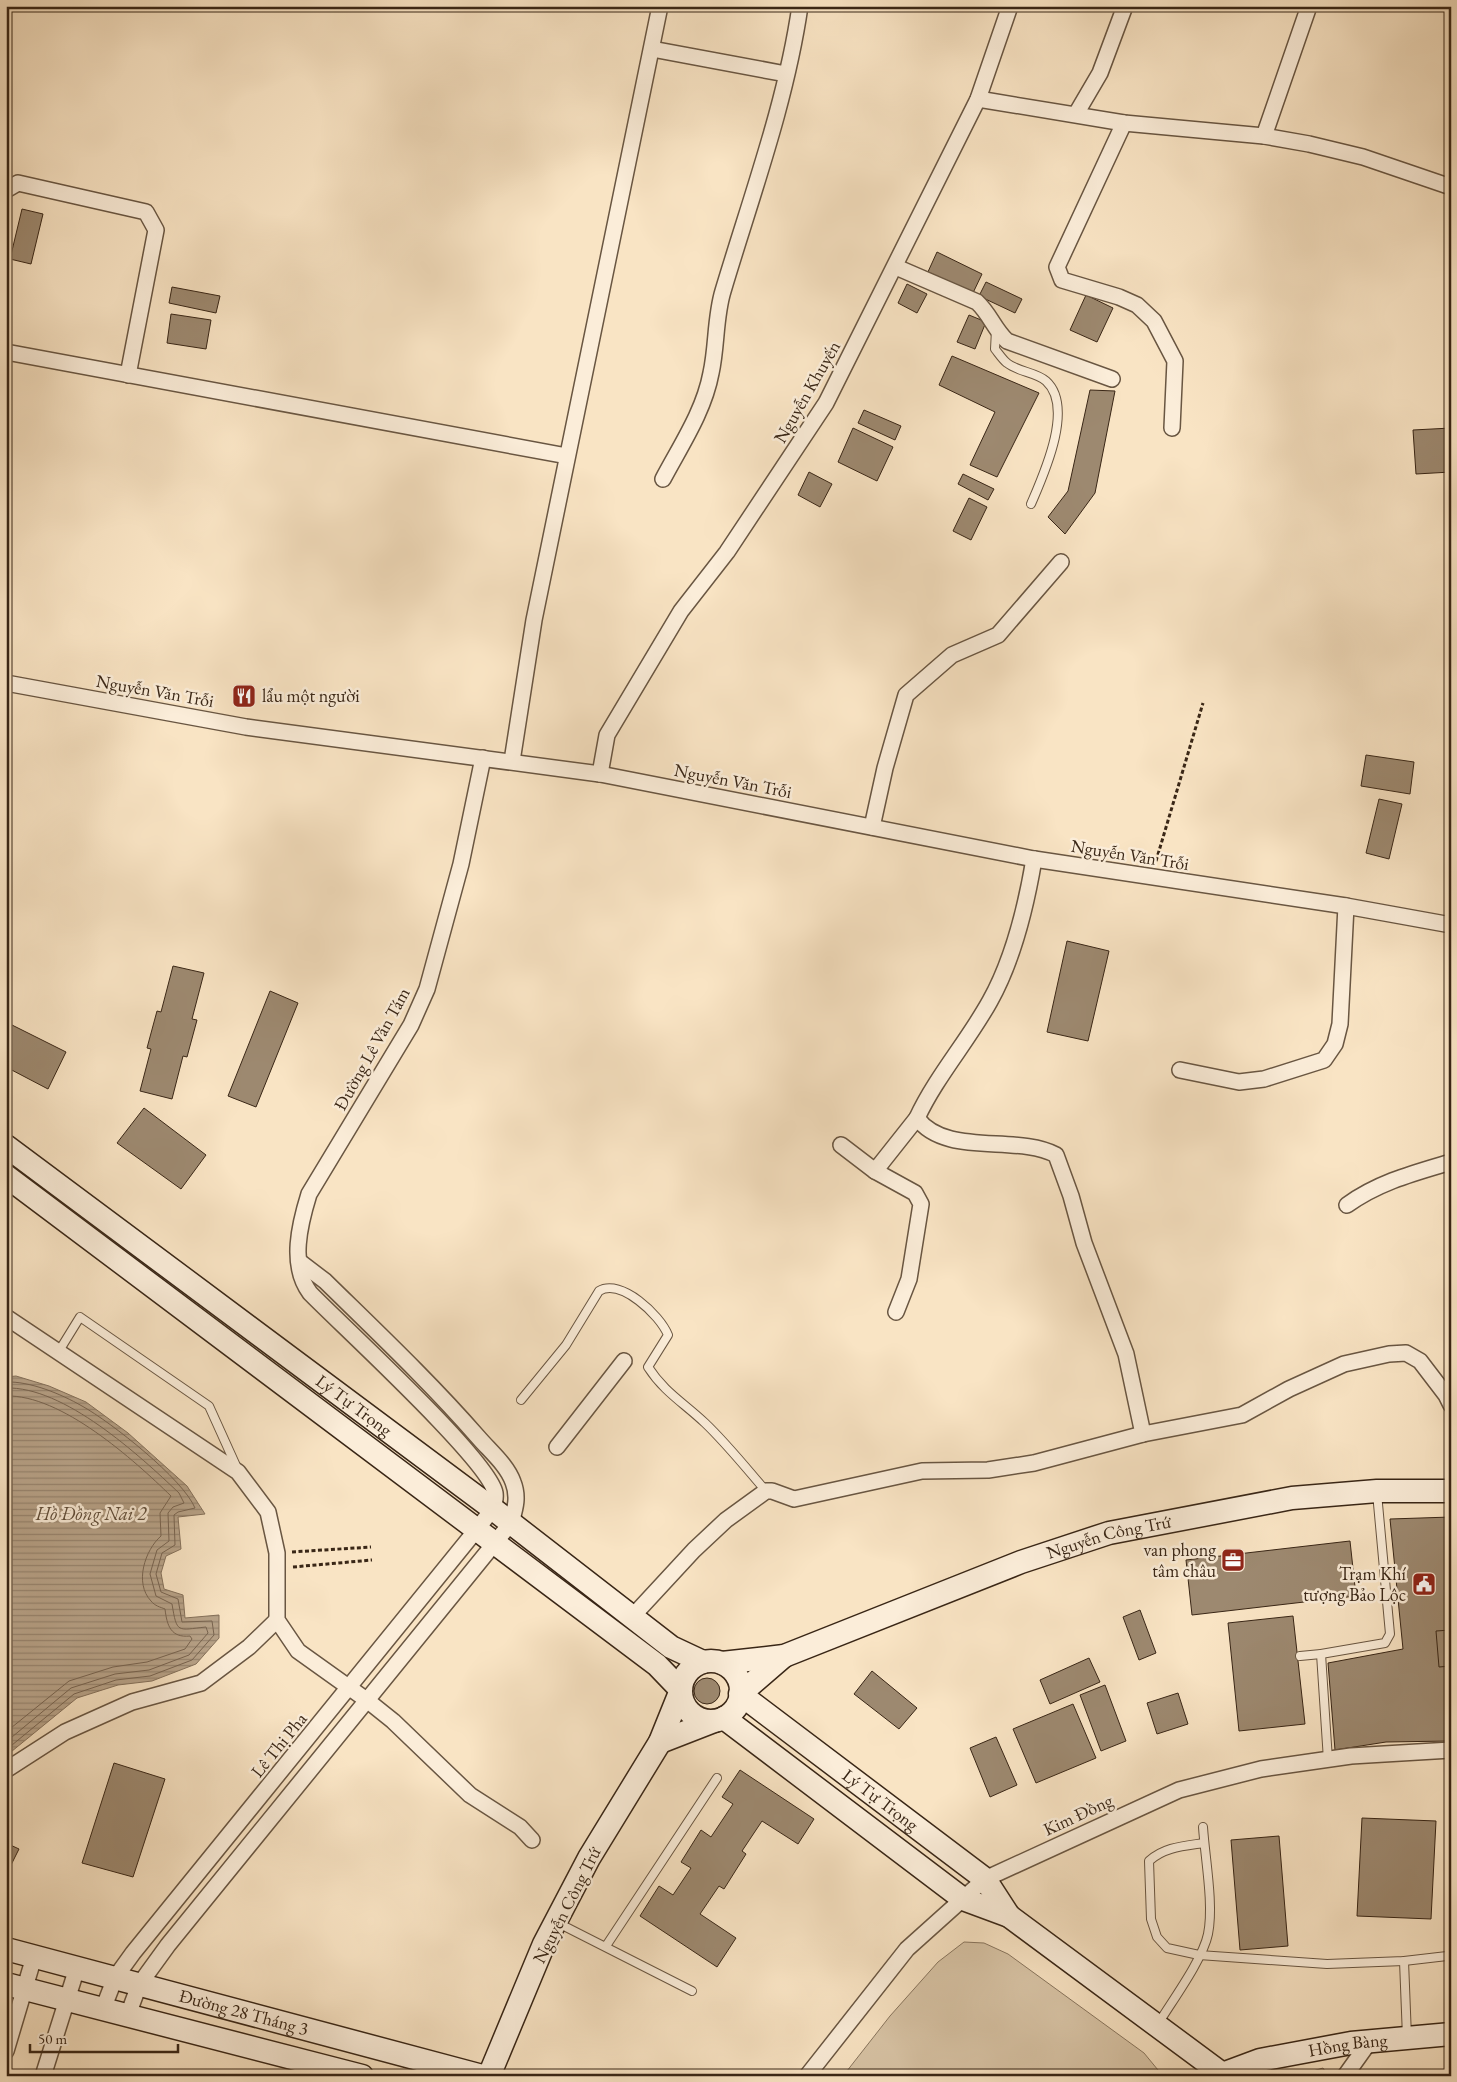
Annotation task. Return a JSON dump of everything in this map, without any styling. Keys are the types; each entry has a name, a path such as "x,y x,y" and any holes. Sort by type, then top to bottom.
{"street":[{"path":"512,761 534,620 660,6"},
{"path":"663,479 697,417 711,374 722,294 760,172 786,74 800,6"},
{"name":"Nguyễn Khuyến","path":"600,774 607,735 681,611 727,552 826,403 978,99 1010,6"},
{"path":"1076,114 1100,73 1125,6"},
{"path":"1264,136 1309,6"},
{"path":"652,49 786,74"},
{"path":"978,99 1124,123 1264,136 1363,157 1451,187"},
{"path":"1124,123 1057,267 1062,280 1119,297 1137,305 1154,321 1175,361 1172,428"},
{"path":"6,190 18,183 146,212 156,230 128,374"},
{"path":"896,266 977,302 988,312 996,330 1008,341 1112,379"},
{"path":"6,352 568,456"},
{"path":"872,827 885,768 906,695 952,655 998,635 1061,562"},
{"name":"Nguyễn Văn Trỗi","path":"6,683 246,727 600,774 1034,859 1346,906 1451,925"},
{"name":"Đường Lê Văn Tám","path":"483,758 461,864 427,989 410,1026 309,1194 300,1223 297,1246 304,1285 448,1431 489,1477 495,1491 496,1500 493,1509"},
{"path":"875,1171 917,1118 925,1101 991,1000 1010,956 1027,900 1034,859"},
{"path":"1180,1070 1238,1082 1264,1078 1324,1060 1335,1044 1340,1024 1346,906"},
{"path":"917,1118 931,1132 954,1140 1032,1148 1056,1155 1071,1196 1084,1244 1126,1354 1143,1434"},
{"path":"841,1145 875,1171 915,1193 921,1204 909,1279 896,1312"},
{"name":"Lý Tự Trọng","path":"6,1146 493,1509 670,1647 712,1662"},
{"path":"1347,1205 1366,1192 1390,1180 1451,1162"},
{"name":"Lý Tự Trọng","path":"6,1176 657,1665 681,1690"},
{"path":"128,2015 139,1985 168,1946 511,1523 517,1495 506,1469 460,1416 399,1353 325,1281 300,1262"},
{"path":"6,1317 238,1472 268,1512 277,1561 277,1620 298,1651 393,1721 470,1795 520,1827 532,1840"},
{"path":"632,1617 694,1550 726,1520 766,1491 772,1491 794,1499 922,1471 988,1470 1034,1463 1143,1434 1242,1415 1289,1389 1344,1364 1406,1353 1420,1361 1446,1395 1451,1405"},
{"path":"556,1447 624,1361"},
{"name":"Nguyễn Công Trứ","path":"712,1662 784,1656 1021,1562 1109,1533 1292,1498 1377,1491 1451,1491"},
{"name":"Lê Thị Pha","path":"103,2009 115,1978 167,1909 493,1509"},
{"path":"6,1770 65,1732 132,1702 201,1683 249,1647 277,1620"},
{"name":"Nguyễn Công Trứ","path":"740,1694 784,1656"},
{"path":"660,1742 719,1719 732,1712 740,1694 736,1675 712,1662 687,1672 681,1690 682,1701 695,1716 704,1720 719,1719"},
{"name":"Nguyễn Công Trứ","path":"489,2076 556,1922 589,1858 660,1742 681,1690"},
{"name":"Lý Tự Trọng","path":"740,1694 985,1879 1009,1916"},
{"name":"Lý Tự Trọng","path":"719,1719 963,1899 1009,1916 1157,2026 1219,2075"},
{"name":"Kim Đồng","path":"806,2076 907,1949 985,1879 1179,1790 1261,1769 1328,1760 1451,1750"},
{"name":"Đường 28 Tháng 3","path":"6,1949 482,2076"},
{"path":"6,2050 16,1987 34,1957"},
{"path":"43,2076 77,1968"},
{"name":"Đường 28 Tháng 3","path":"16,1987 362,2076"},
{"name":"Hồng Bàng","path":"1219,2075 1260,2060 1370,2041 1451,2034"},
{"path":"1345,2076 1370,2041"}],"lane":[{"path":"996,330 995,349 1008,364 1046,381 1055,396 1057,419 1050,458 1031,504"},
{"path":"521,1400 566,1345 598,1291 606,1287 617,1288 643,1303 664,1325 668,1335 648,1367 659,1385 710,1428 766,1491"},
{"path":"59,1351 80,1317 209,1406 238,1472"},
{"path":"1300,1656 1385,1643 1389,1639 1377,1491"},
{"path":"1321,1654 1328,1760"},
{"path":"606,1946 717,1778"},
{"path":"1157,2026 1200,1955 1208,1934 1208,1898 1203,1827"},
{"path":"1204,1842 1169,1848 1157,1854 1149,1862 1151,1918 1157,1937 1167,1948 1200,1955 1327,1964 1404,1961 1447,1956 1451,1952"},
{"path":"556,1922 692,1991"},
{"path":"1404,1961 1406,2038"}],"path":[{"path":"1151,877 1203,703"},
{"path":"277,1561 371,1547"},
{"path":"277,1561 372,1560"}],"shaded area":[{"path":"964,1942 984,1943 1008,1954 1144,2053 1158,2070 1157,2076 843,2076 890,2016 938,1962"},
{"path":"1323,2068 1328,2076 1296,2076"}],"water":[{"name":"Hồ Đồng Nai 2","path":"16,1376 49,1386 86,1402 128,1433 187,1486 205,1514 178,1517 181,1549 166,1556 161,1573 164,1589 183,1595 185,1618 219,1615 219,1638 196,1664 152,1681 118,1685 77,1698 6,1756 6,1377"}],"building":[{"path":"22,209 43,214 31,264 10,259"},
{"path":"937,252 982,274 972,295 927,274"},
{"path":"986,282 1022,299 1015,313 979,296"},
{"path":"907,284 927,294 917,313 898,303"},
{"path":"172,287 220,296 216,313 169,303"},
{"path":"1086,295 1113,308 1097,342 1070,330"},
{"path":"171,314 211,320 206,349 167,343"},
{"path":"969,315 986,322 975,349 957,342"},
{"path":"952,356 1039,393 997,477 970,465 995,412 939,385"},
{"path":"1090,390 1115,391 1095,493 1065,534 1048,517 1068,491"},
{"path":"864,410 901,426 895,440 858,423"},
{"path":"853,428 893,447 877,481 838,462"},
{"path":"1451,428 1451,472 1416,474 1413,430"},
{"path":"809,472 832,484 820,507 798,495"},
{"path":"963,474 994,489 988,500 958,484"},
{"path":"969,498 987,507 971,540 953,531"},
{"path":"1366,755 1414,762 1410,794 1361,786"},
{"path":"1379,799 1402,804 1389,859 1366,853"},
{"path":"1067,941 1109,951 1088,1041 1047,1032"},
{"path":"173,966 204,973 192,1019 197,1020 187,1057 183,1056 172,1099 140,1091 151,1049 147,1048 157,1011 161,1012"},
{"path":"270,991 298,1003 256,1107 228,1096"},
{"path":"6,1022 66,1052 48,1089 6,1067"},
{"path":"144,1108 206,1155 181,1189 117,1143"},
{"name":"Trạm Khí tượng Bảo Lộc","path":"1451,1517 1451,1741 1386,1742 1335,1750 1328,1663 1403,1649 1390,1519"},
{"path":"1350,1541 1356,1596 1192,1615 1186,1560"},
{"path":"1140,1610 1156,1653 1139,1660 1123,1617"},
{"path":"1293,1616 1305,1724 1239,1731 1228,1623"},
{"path":"1451,1630 1451,1666 1439,1667 1436,1631"},
{"path":"1089,1658 1100,1682 1050,1704 1040,1680"},
{"path":"872,1671 917,1708 899,1729 854,1694"},
{"path":"707,1678 716,1682 720,1691 716,1700 707,1704 698,1700 694,1691 698,1682"},
{"path":"1105,1685 1126,1741 1101,1751 1080,1695"},
{"path":"1178,1693 1188,1724 1157,1734 1147,1703"},
{"path":"1073,1704 1096,1758 1036,1783 1013,1729"},
{"path":"996,1737 1017,1785 990,1797 970,1748"},
{"path":"114,1763 165,1779 133,1877 82,1863"},
{"path":"740,1770 814,1819 798,1844 762,1821 742,1851 746,1854 724,1889 719,1886 700,1914 736,1938 717,1967 640,1916 659,1886 673,1895 691,1868 681,1862 701,1830 711,1837 733,1804 722,1797"},
{"path":"1362,1818 1436,1821 1431,1919 1357,1916"},
{"path":"1279,1836 1288,1946 1240,1950 1231,1840"},
{"path":"6,1843 19,1849 6,1875"}],"place":[{"name":"lẩu một người","path":"244,696"},
{"name":"van phong tâm châu","path":"1233,1560"},
{"name":"Trạm Khí tượng Bảo Lộc","path":"1424,1584"}]}
